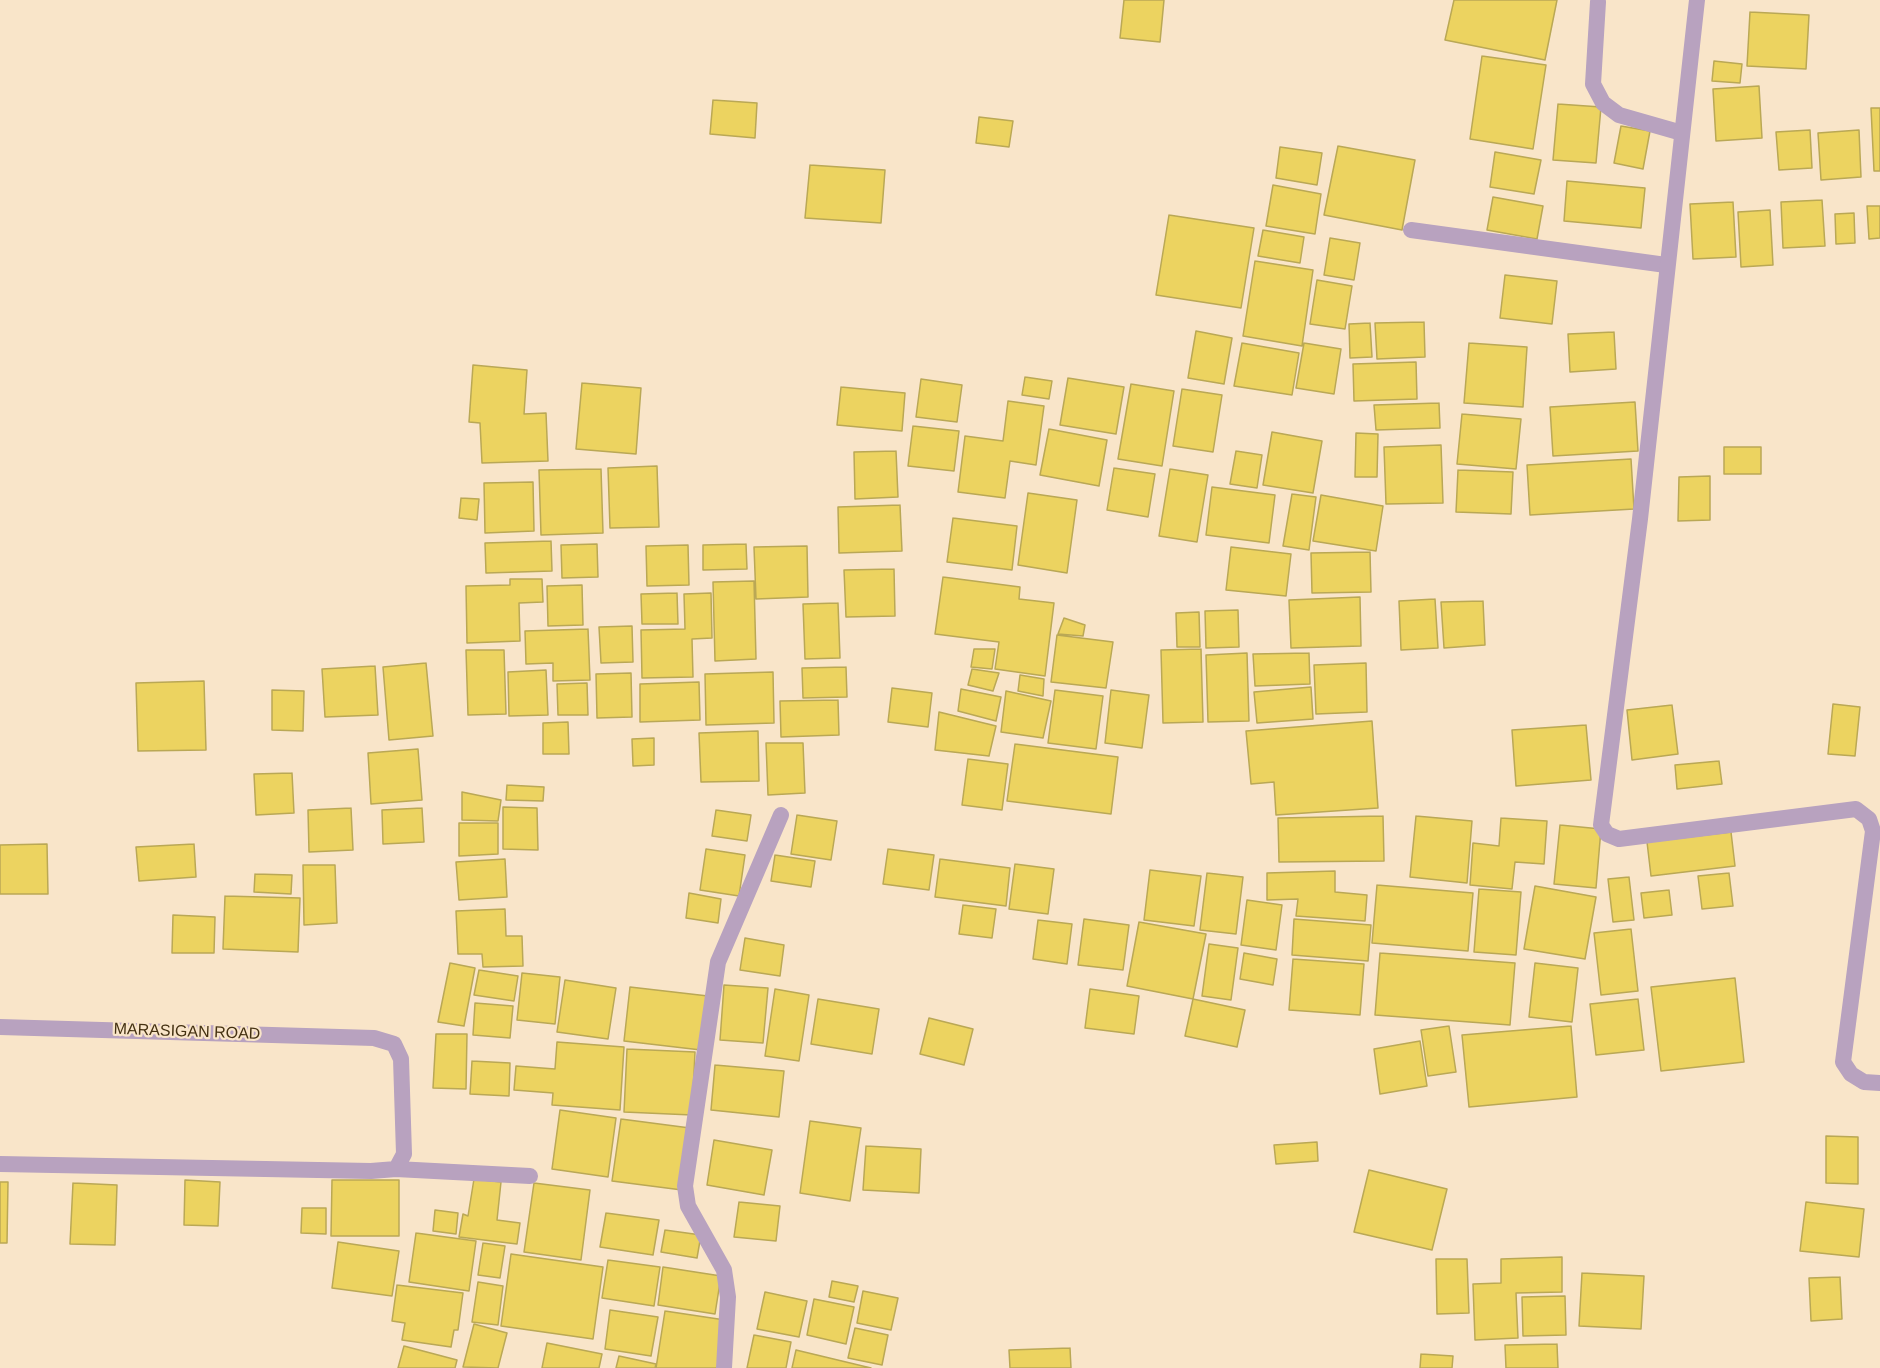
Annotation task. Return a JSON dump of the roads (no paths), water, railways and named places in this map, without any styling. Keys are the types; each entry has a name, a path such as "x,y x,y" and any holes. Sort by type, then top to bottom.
{"street":[{"path":"1697,0 1666,265 1640,519 1601,825 1607,834 1619,839 1856,809 1869,819 1873,831 1843,1062 1851,1074 1864,1082 1880,1083"},
{"path":"1598,2 1593,84 1603,103 1619,115 1682,133"},
{"path":"1411,230 1666,265"},
{"path":"723,1368 728,1297 724,1270 688,1206 685,1186 718,962 781,815"},
{"name":"MARASIGAN ROAD","path":"0,1027 374,1038 394,1044 401,1059 404,1154 396,1169"},
{"path":"0,1164 288,1171 396,1169 530,1176"}]}
